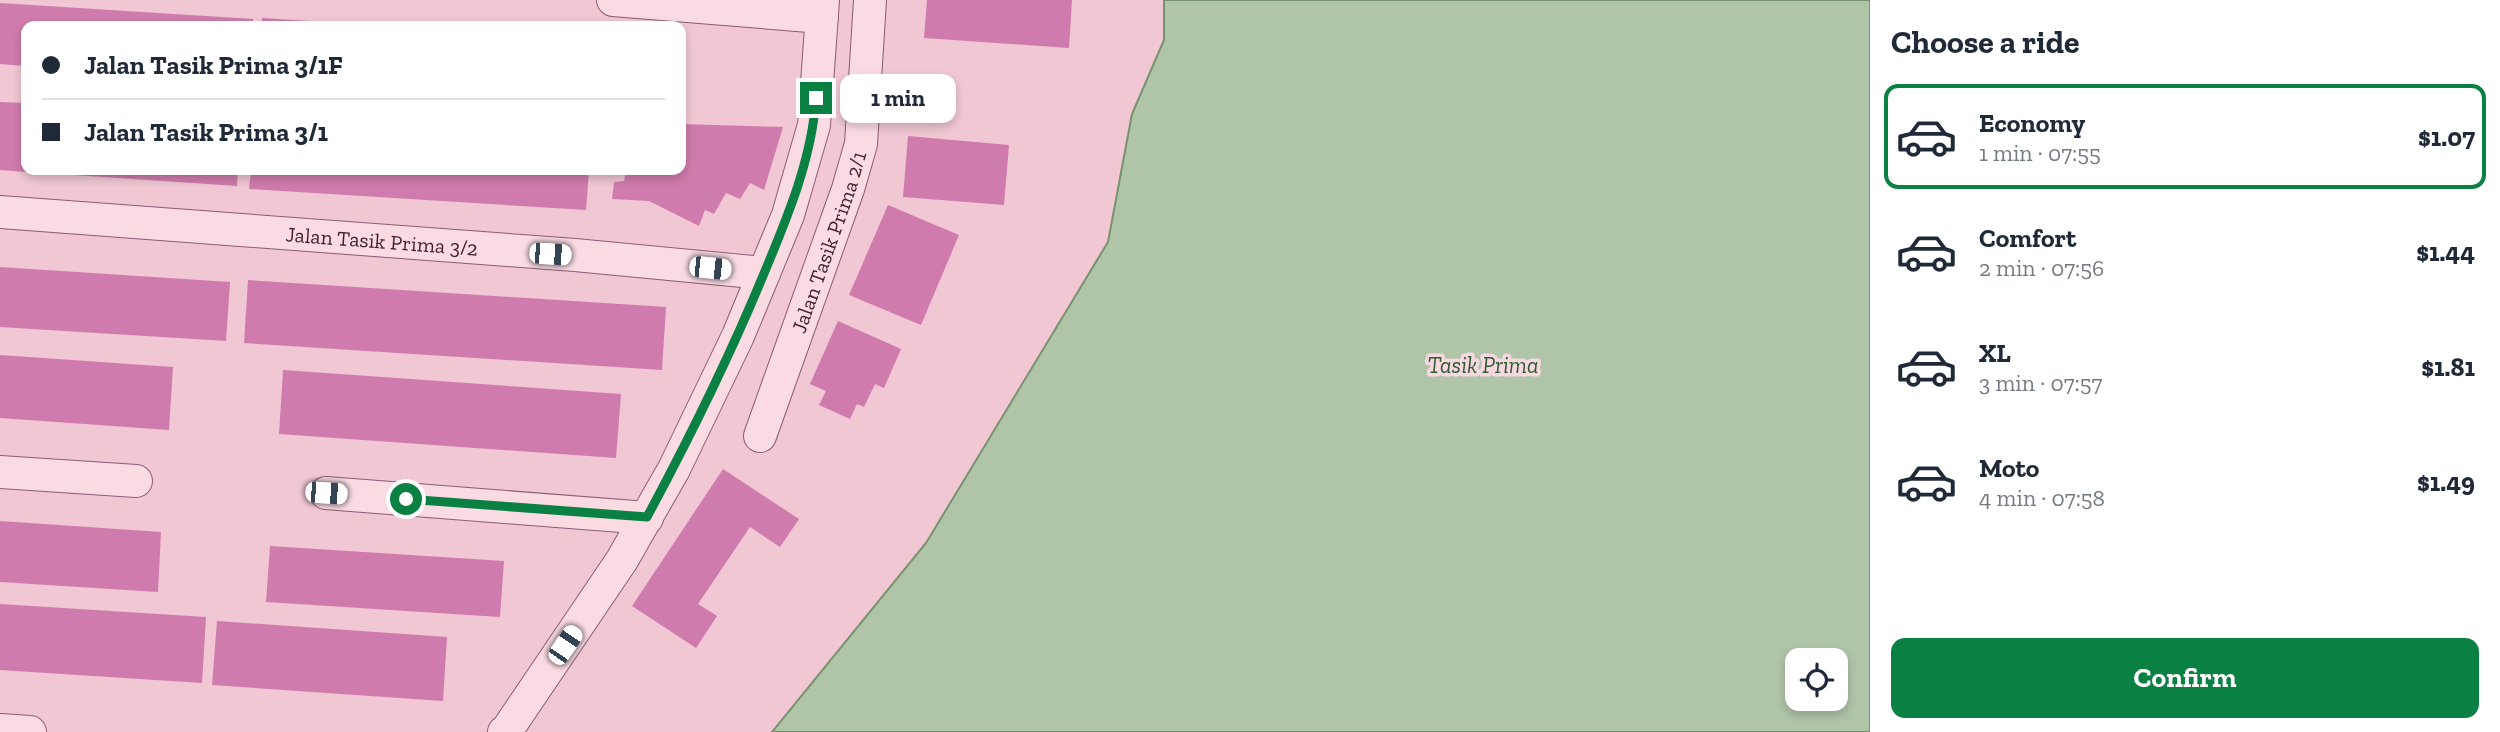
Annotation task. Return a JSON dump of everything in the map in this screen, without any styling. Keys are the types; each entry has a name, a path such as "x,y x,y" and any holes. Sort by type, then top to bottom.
{"street":[{"path":"504,732 508,730 622,560 674,469 732,348 788,215 814,124 822,8 613,0"},
{"name":"Jalan Tasik Prima 2/1","path":"760,436 848,189 861,144 870,0"},
{"name":"Jalan Tasik Prima 3/2","path":"0,212 764,273"},
{"path":"0,472 136,481"},
{"path":"326,493 647,517"},
{"path":"0,730 30,732"}],"water":[{"name":"Tasik Prima","path":"1164,0 1870,0 1870,732 772,732 926,543 1108,242 1132,114 1164,40"}],"building":[{"path":"927,0 1072,0 1069,48 924,38"},
{"path":"0,3 253,19 21,21 21,66 0,64"},
{"path":"262,18 310,21 262,21"},
{"path":"0,102 21,103 21,172 0,170"},
{"path":"686,124 783,127 764,190 750,183 740,199 726,193 714,214 705,210 699,226 649,201 612,199 614,182 624,181 625,175 686,175"},
{"path":"908,136 1009,145 1004,205 903,197"},
{"path":"73,175 238,175 237,186"},
{"path":"250,175 589,175 586,210 249,189"},
{"path":"888,205 959,235 921,325 849,295"},
{"path":"0,267 230,282 226,341 0,327"},
{"path":"248,280 666,307 662,370 244,343"},
{"path":"838,321 901,349 884,388 875,384 864,407 857,404 850,419 819,405 826,391 810,384"},
{"path":"0,355 173,367 169,430 0,418"},
{"path":"283,370 621,394 616,458 279,434"},
{"path":"723,469 799,519 780,547 750,527 698,604 717,616 696,648 632,606"},
{"path":"0,521 161,532 158,592 0,582"},
{"path":"270,546 504,561 500,617 266,602"},
{"path":"0,604 206,617 202,683 0,670"},
{"path":"217,621 447,637 443,701 212,685"}],"route":[{"path":"406,499 647,517 674,469 738,336 788,215 814,124 816,98"}]}
